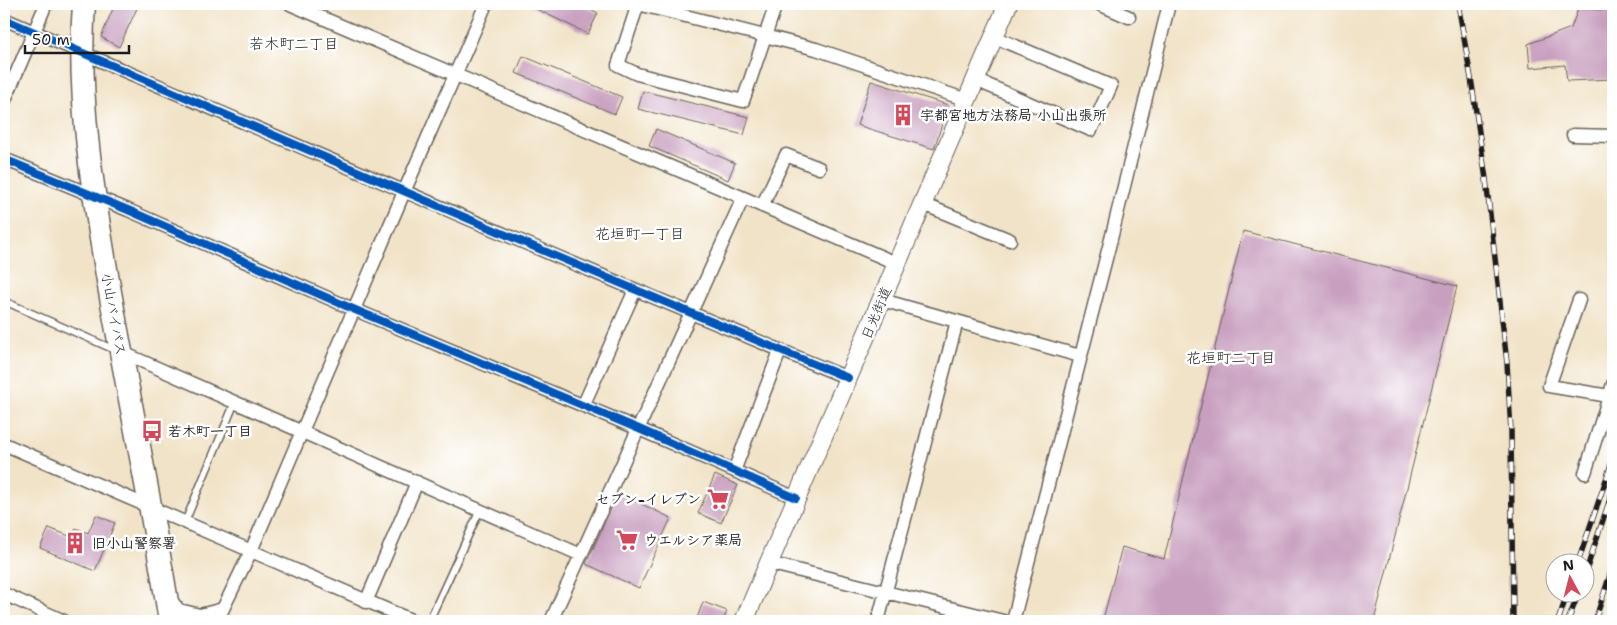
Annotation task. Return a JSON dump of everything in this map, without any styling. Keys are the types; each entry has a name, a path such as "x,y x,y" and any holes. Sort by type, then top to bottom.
{"highway":[{"name":"小山バイパス","path":"84,4 85,104 94,196 170,621"}],"main road":[{"name":"日光街道","path":"744,621 1008,4"}],"street":[{"path":"4,102 46,4"},
{"path":"290,4 898,264"},
{"path":"217,621 251,551 486,4"},
{"path":"776,4 765,36 743,101 637,74 618,65 638,4 765,36 816,50 967,100"},
{"path":"1099,4 1130,17"},
{"path":"1013,621 1169,4"},
{"path":"4,20 691,314 848,378"},
{"path":"976,80 1091,130 1111,86 994,37"},
{"path":"1573,134 1613,136"},
{"path":"762,206 786,155 819,168"},
{"path":"4,159 128,210 354,310 639,429 796,498"},
{"path":"551,621 743,198"},
{"path":"923,204 1010,240"},
{"path":"583,406 635,290"},
{"path":"882,300 1080,356"},
{"path":"1579,300 1549,386 1611,390 1584,473"},
{"path":"878,621 957,321"},
{"path":"734,471 780,350"},
{"path":"121,352 581,555"},
{"path":"4,444 366,602 383,615 413,621"},
{"path":"366,602 417,482"},
{"path":"768,563 1003,621"},
{"path":"4,594 64,621"},
{"path":"166,594 179,610 200,615 223,610"}],"lane":[{"path":"4,301 121,352"},
{"path":"185,522 235,402"},
{"path":"430,621 480,510"}],"building":[{"path":"115,4 139,4 119,47 101,37"},
{"path":"526,4 580,4 598,13 588,34"},
{"path":"1578,9 1613,10 1613,79 1567,81 1565,65 1530,68 1528,44 1571,28"},
{"path":"523,56 622,97 615,114 516,73"},
{"name":"宇都宮地方法務局 小山出張所","path":"871,81 948,105 934,149 857,125"},
{"path":"643,91 749,117 744,135 638,109"},
{"path":"656,129 735,163 728,180 649,146"},
{"path":"1243,231 1457,286 1374,621 1113,621 1103,619 1122,547 1164,559"},
{"name":"セブン-イレブン","path":"715,475 738,485 721,523 698,513"},
{"name":"ウエルシア薬局","path":"618,493 671,518 639,588 586,564"},
{"name":"旧小山警察署","path":"96,515 115,523 95,571 40,548 49,528 72,537 76,528 88,533"},
{"path":"703,602 727,611 723,621 696,621"}],"railway":[{"path":"1458,4 1486,179 1507,363 1511,431 1513,621"},
{"path":"1581,552 1613,459"},
{"path":"1592,552 1613,490"},
{"path":"1595,621 1613,565"},
{"path":"1558,621 1565,602"},
{"path":"1568,621 1575,602"}],"cycle path":[{"path":"4,19 531,245 848,378"},
{"path":"4,159 128,210 353,309 639,429 796,498"}],"place":[{"name":"宇都宮地方法務局 小山出張所","path":"903,115"},
{"name":"若木町一丁目","path":"152,431"},
{"name":"セブン-イレブン","path":"718,499"},
{"name":"ウエルシア薬局","path":"627,540"},
{"name":"旧小山警察署","path":"75,543"}],"district":[{"name":"若木町二丁目","path":"294,44"},
{"name":"花垣町一丁目","path":"640,234"},
{"name":"花垣町二丁目","path":"1231,358"}]}
